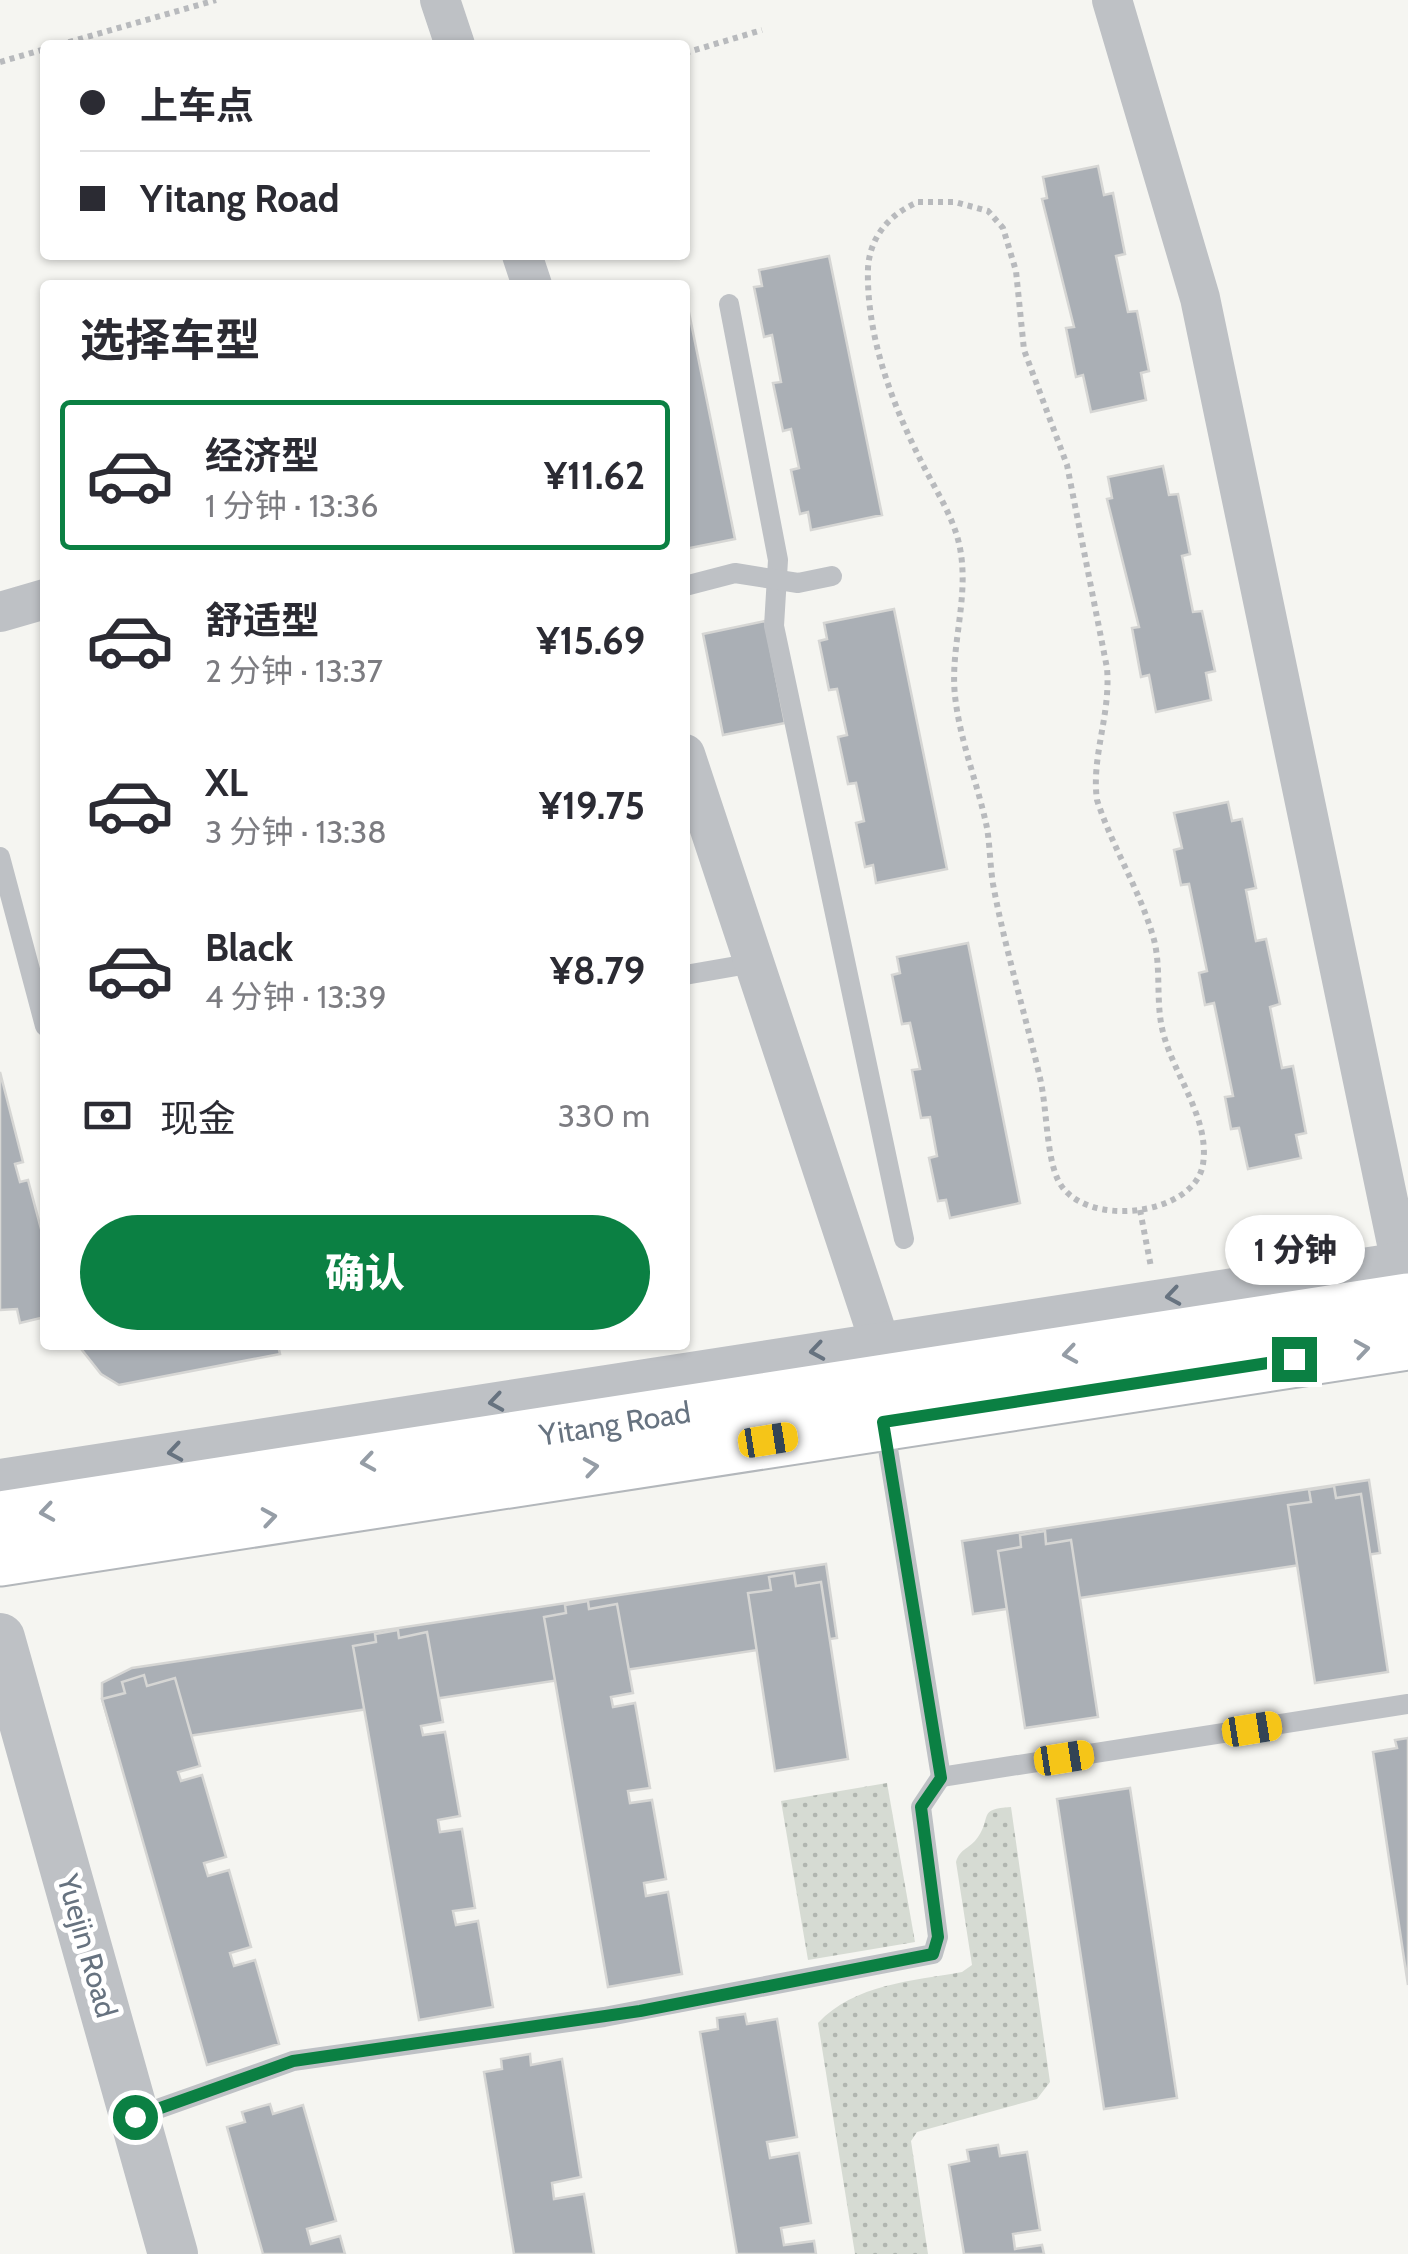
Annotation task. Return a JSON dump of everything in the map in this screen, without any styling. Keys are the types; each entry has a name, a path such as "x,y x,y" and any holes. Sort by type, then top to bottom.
{"main road":[{"name":"Yitang Road","path":"0,1558 1406,1279"},
{"name":"Yitang Road","path":"0,1519 885,1382 1408,1342"}],"street":[{"path":"440,0 453,40"},
{"path":"0,1479 885,1382 1157,1298 1406,1279 1200,298 1112,0"},
{"path":"0,612 40,600"},
{"path":"690,769 885,1382"},
{"name":"Yuejin Road","path":"0,1638 173,2254"}],"lane":[{"path":"729,304 778,560 774,626 904,1238"},
{"path":"690,585 735,572 798,583 832,576"},
{"path":"0,857 40,1007"},
{"path":"690,974 754,964"},
{"path":"135,2117 293,2061 604,2017 918,1960 933,1954 938,1937 921,1807 941,1778 885,1382"},
{"path":"941,1778 1408,1704"}],"path":[{"path":"77,40 216,0"},
{"path":"690,52 762,30"},
{"path":"0,62 40,50"},
{"path":"918,202 956,202 988,211 1004,228 1016,271 1024,350 1067,466 1107,668 1110,702 1094,779 1097,800 1153,934 1163,1034 1202,1139 1204,1162 1195,1182 1177,1196 1140,1210 1112,1212 1090,1208 1079,1203 1058,1181 1040,1077 993,883 987,827 970,774 955,697 954,663 962,630 961,554 952,522 889,391 871,304 868,269 877,237 898,211 918,202"},
{"path":"1140,1210 1157,1298"}],"shaded area":[{"path":"887,1783 915,1942 808,1960 781,1801"},
{"path":"1011,1807 1050,2082 1037,2099 917,2132 911,2141 928,2254 855,2254 818,2023 867,1992 962,1972 972,1965 956,1862 978,1837 989,1812"}],"building":[{"path":"1098,166 1104,195 1113,193 1125,254 1116,256 1128,312 1137,311 1149,371 1141,373 1146,400 1091,412 1083,375 1076,377 1066,328 1074,327 1042,199 1047,198 1043,177"},
{"path":"829,256 882,515 811,530 808,512 800,514 791,470 799,468 791,429 783,431 773,383 781,382 772,335 764,337 754,287 762,286 759,270"},
{"path":"690,318 735,539 690,548"},
{"path":"1163,466 1169,495 1178,494 1190,554 1182,556 1193,612 1202,611 1215,671 1206,673 1211,700 1156,712 1149,675 1141,677 1132,628 1139,627 1107,499 1112,498 1108,477"},
{"path":"894,609 947,869 876,883 873,865 865,867 856,823 864,821 856,783 848,784 838,737 847,735 837,689 829,690 819,641 827,639 824,623"},
{"path":"765,621 785,723 723,735 703,634"},
{"path":"1228,802 1232,821 1242,819 1256,888 1246,890 1256,941 1266,939 1280,1004 1270,1007 1282,1068 1293,1066 1306,1133 1296,1135 1301,1158 1248,1169 1239,1128 1231,1129 1225,1097 1233,1096 1214,1003 1205,1005 1199,973 1207,971 1189,884 1181,885 1174,850 1182,848 1174,813"},
{"path":"968,943 1020,1203 950,1218 946,1200 938,1201 929,1158 937,1156 930,1117 921,1118 912,1070 920,1069 910,1023 902,1024 892,975 900,973 897,957"},
{"path":"0,1072 23,1162 15,1164 20,1182 28,1180 40,1225 40,1318 20,1323 17,1309 0,1310"},
{"path":"82,1350 279,1350 280,1354 119,1385 101,1374"},
{"path":"1369,1480 1380,1553 973,1614 962,1541"},
{"path":"1334,1486 1336,1498 1361,1494 1388,1672 1315,1683 1288,1505 1311,1502 1309,1490"},
{"path":"1045,1531 1046,1544 1071,1540 1098,1717 1025,1728 998,1551 1021,1547 1020,1535"},
{"path":"826,1564 837,1638 116,1747 102,1699 102,1683 132,1668"},
{"path":"794,1573 796,1586 821,1582 848,1759 775,1771 748,1593 771,1590 769,1577"},
{"path":"588,1601 589,1609 617,1604 633,1693 611,1697 613,1707 635,1703 650,1788 628,1791 630,1803 652,1800 666,1879 644,1883 646,1896 668,1892 682,1974 608,1987 544,1617 566,1613 565,1605"},
{"path":"398,1630 399,1638 427,1632 443,1722 421,1726 423,1735 445,1732 460,1816 438,1820 440,1832 462,1829 475,1908 453,1911 456,1925 478,1921 493,2007 419,2020 353,1646 376,1642 375,1634"},
{"path":"144,1675 147,1686 175,1678 200,1766 178,1772 181,1781 202,1775 226,1857 204,1863 208,1876 229,1870 251,1947 230,1953 234,1966 255,1960 279,2044 207,2065 102,1699 125,1693 122,1682"},
{"path":"1408,1738 1408,1985 1373,1752 1397,1748 1395,1740"},
{"path":"1130,1788 1177,2098 1104,2109 1057,1799"},
{"path":"745,2014 747,2024 777,2019 797,2137 767,2142 770,2158 799,2153 811,2223 781,2228 784,2245 814,2241 816,2254 737,2254 700,2032 718,2029 717,2018"},
{"path":"530,2054 531,2065 562,2059 581,2177 552,2183 554,2199 584,2194 594,2254 514,2254 484,2072 502,2069 501,2059"},
{"path":"270,2104 273,2114 303,2105 336,2221 307,2229 311,2244 340,2236 345,2254 263,2254 227,2127 245,2122 242,2112"},
{"path":"998,2145 1000,2156 1027,2152 1040,2230 1013,2234 1015,2249 1042,2245 1044,2254 964,2254 949,2165 969,2161 967,2150"}],"route":[{"path":"135,2117 293,2061 640,2011 918,1960 933,1954 938,1937 921,1807 941,1778 883,1422 1294,1359"}]}
